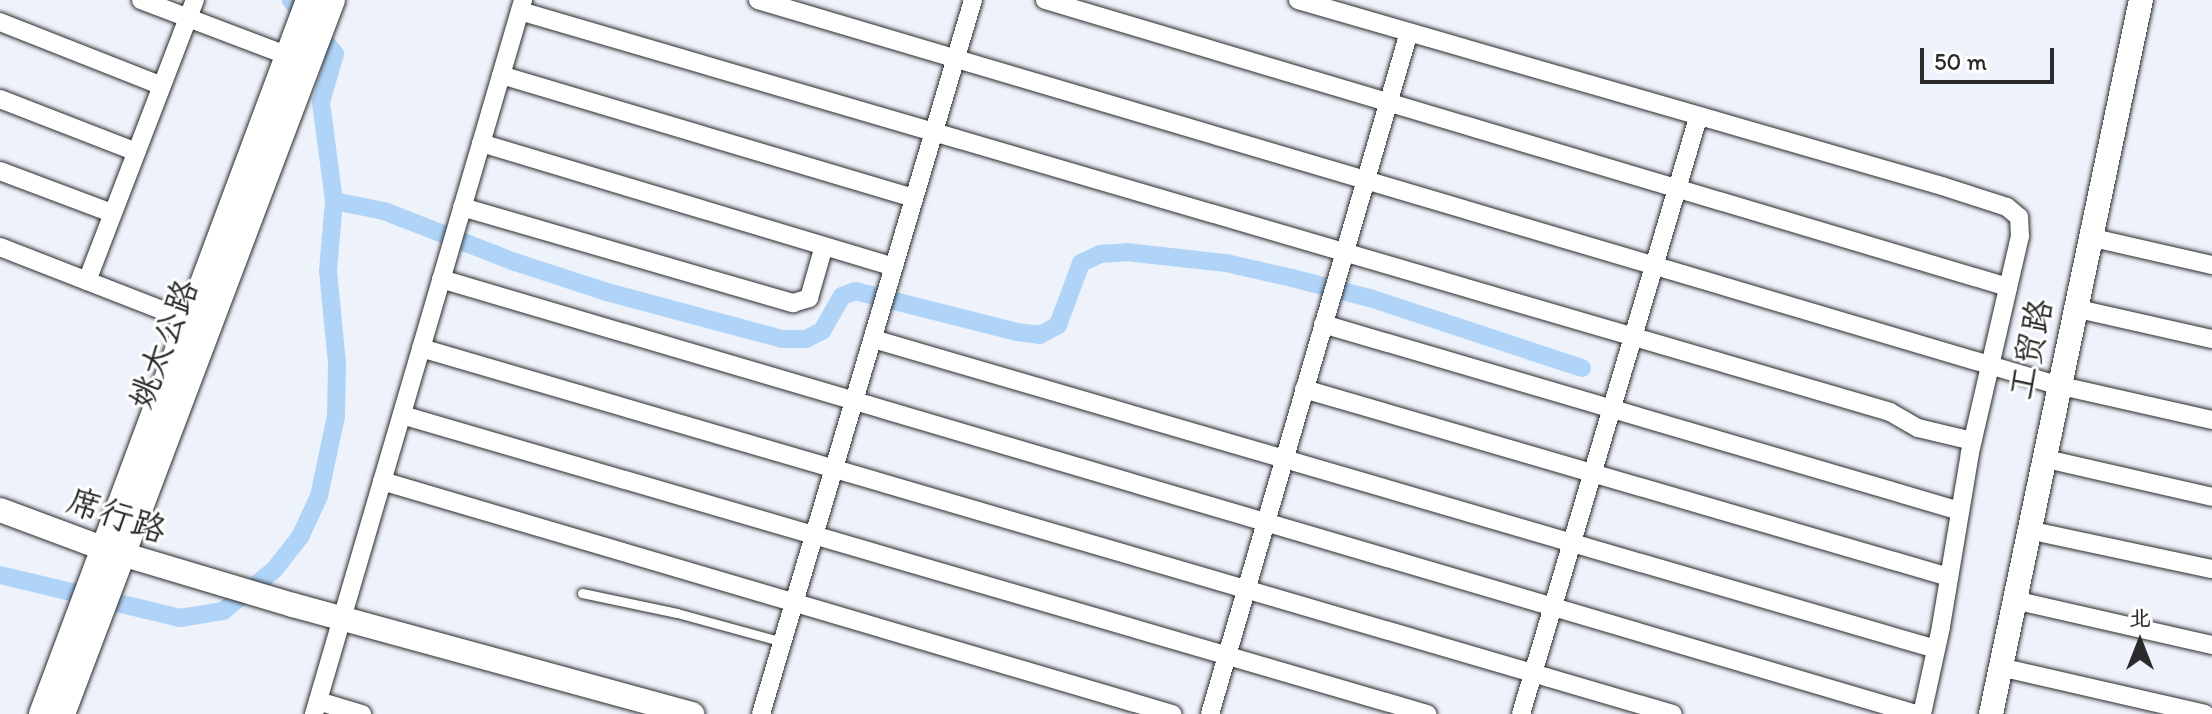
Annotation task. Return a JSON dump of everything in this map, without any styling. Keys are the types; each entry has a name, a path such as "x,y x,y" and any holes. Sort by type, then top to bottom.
{"main road":[{"name":"姚太公路","path":"42,714 88,618 297,60 324,2"},
{"name":"姚太公路","path":"62,714 88,618"}],"street":[{"path":"141,0 297,60"},
{"path":"87,281 134,151 195,0"},
{"path":"758,0 2057,385 2212,420"},
{"path":"761,714 973,0"},
{"path":"1045,0 2008,287"},
{"path":"441,279 1919,714 1936,649 1972,441 2020,236 2019,217 2007,207 1298,0"},
{"name":"工贸路","path":"1991,714 2057,385 2141,0"},
{"path":"362,714 316,708 521,5 1342,261 1633,337 1890,412 1918,428 1972,441"},
{"path":"0,22 160,85"},
{"path":"1210,714 1409,32"},
{"path":"501,75 914,198"},
{"path":"0,99 134,151"},
{"path":"1521,714 1698,118"},
{"path":"481,143 824,246 892,273"},
{"path":"0,171 112,213"},
{"path":"460,216 793,303 809,298 824,246"},
{"path":"2089,237 2212,265"},
{"path":"0,247 197,324"},
{"path":"2074,308 2212,339"},
{"path":"1326,318 1612,409 1960,511"},
{"path":"873,339 1285,456 1936,649"},
{"path":"421,348 1673,714"},
{"path":"1304,389 1949,577"},
{"path":"402,415 1427,714"},
{"path":"2042,458 2212,497"},
{"path":"382,481 1172,714"},
{"name":"席行路","path":"0,510 114,552 343,620 692,714"},
{"path":"2028,530 2212,569"},
{"path":"2014,600 2212,645"},
{"path":"2000,667 2205,714"}],"lane":[{"path":"582,593 677,613 783,642"}],"waterway":[{"path":"0,575 180,618 223,611 274,570 300,537 319,496 336,416 337,363 328,271 334,201 321,102 335,54 291,0"},
{"path":"334,201 384,211 515,262 607,292 782,339 806,339 822,331 842,296 855,291 1017,332 1040,335 1058,325 1081,263 1100,254 1126,252 1226,263 1292,278 1373,299 1582,368"}]}
